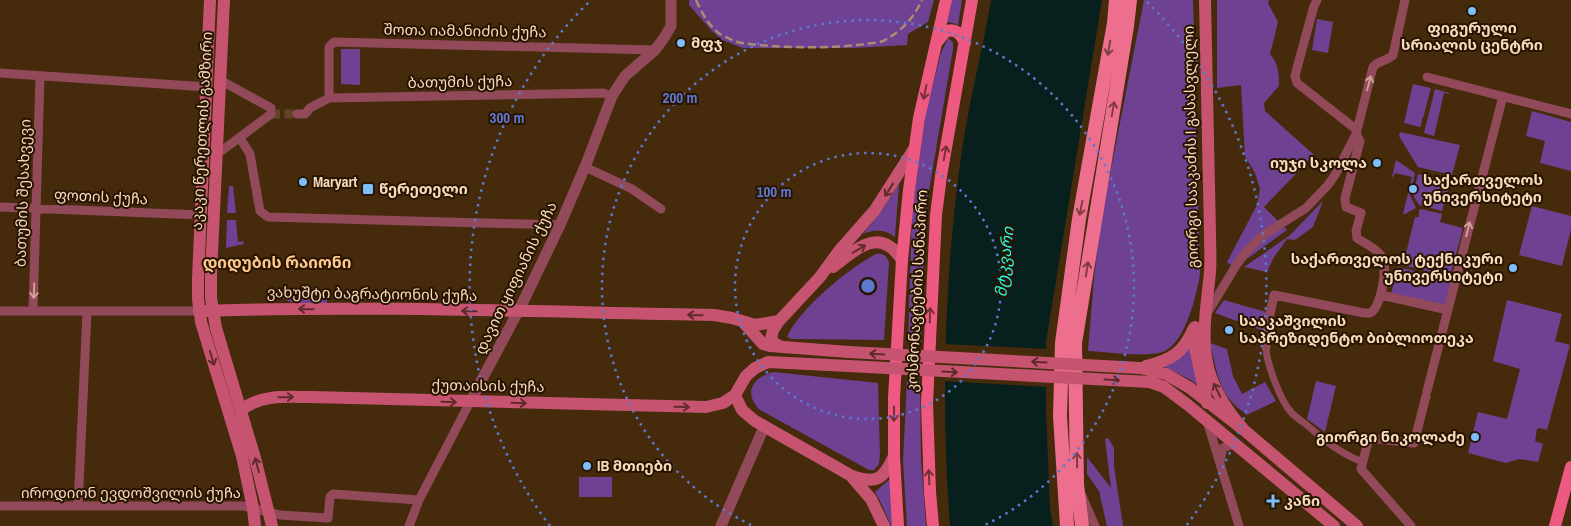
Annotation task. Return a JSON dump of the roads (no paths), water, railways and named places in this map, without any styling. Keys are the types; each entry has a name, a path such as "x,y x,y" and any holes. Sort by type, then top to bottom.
{"highway":[{"path":"1067,526 1060,416 1062,344 1076,238 1114,23 1116,0"},
{"path":"1082,526 1077,484 1075,343 1130,0"}],"main road":[{"name":"აკაკი წერეთლის გამზირი","path":"210,0 198,279 199,311 242,456 255,526"},
{"name":"აკაკი წერეთლის გამზირი","path":"224,0 211,274 212,310 272,526"},
{"name":"კოსმონავტების სანაპირო","path":"898,526 894,456 894,398 902,260 914,149 946,0"},
{"name":"კოსმონავტების სანაპირო","path":"933,526 929,483 927,403 934,232 941,176 972,0"},
{"name":"გიორგი სააკაძის I გასასვლელი","path":"1205,0 1210,233 1210,272 1207,293 1205,343 1210,373 1222,401 1244,430"},
{"path":"936,44 948,30 956,31 960,34 965,43"},
{"path":"782,347 771,339 773,330 779,321 820,277 884,198 914,149"},
{"path":"820,277 867,244 886,243 896,250 902,260"},
{"name":"გიორგი სააკაძის I გასასვლელი","path":"1148,371 1181,351 1195,327 1207,293"},
{"name":"ვახუშტი ბაგრატიონის ქუჩა","path":"199,311 284,308 714,315 755,325 779,321"},
{"path":"743,322 764,344 782,347 1148,371 1166,374 1181,382 1244,430 1357,526"},
{"name":"გიორგი სააკაძის I გასასვლელი","path":"1195,327 1195,348 1206,401 1211,418 1222,433"},
{"path":"894,456 887,471 877,479 871,481 864,480 850,475 764,427 742,410 734,395 746,376 755,368 768,362 849,366 1148,371 1159,384 1171,391 1334,526"},
{"name":"ქუთაისის ქუჩა","path":"240,410 250,403 267,398 311,397 706,408 723,403 734,395"},
{"path":"1555,526 1571,468"},
{"path":"850,475 871,499 884,526"},
{"path":"1562,499 1571,488"}],"street":[{"name":"დავით ყიფიანის ქუჩა","path":"409,526 419,500 518,312 560,225 612,96 625,76 655,50 671,26 671,0"},
{"path":"1317,0 1295,76 1297,83 1356,132 1360,141 1345,198 1346,207 1361,213 1356,231 1357,238 1379,252 1384,260 1380,294 1377,307 1370,314 1274,295 1266,333 1267,360 1284,403 1290,412 1339,451 1362,462"},
{"path":"1206,315 1246,252 1269,231 1306,208 1328,185 1342,163 1356,132 1374,67 1393,55 1405,0"},
{"name":"შოთა იამანიძის ქუჩა","path":"328,98 329,47 334,42 655,50"},
{"path":"0,74 206,87"},
{"name":"ბათუმის შესახვევი","path":"33,311 40,76"},
{"path":"1427,76 1571,114"},
{"path":"216,155 240,138 270,111 220,80"},
{"name":"ბათუმის ქუჩა","path":"297,111 305,114 310,108 328,98 604,93 612,96"},
{"path":"1411,526 1361,469 1362,462 1369,438 1414,443 1503,96"},
{"path":"240,138 250,154 260,211 268,217 560,225"},
{"path":"585,166 632,189 661,209"},
{"name":"ფოთის ქუჩა","path":"0,207 201,215"},
{"path":"1380,294 1448,310"},
{"name":"ვახუშტი ბაგრატიონის ქუჩა","path":"0,311 199,311"},
{"path":"78,506 87,312"},
{"path":"1207,421 1239,526"},
{"path":"721,526 764,427"},
{"path":"1220,461 1224,448 1230,444 1237,445"},
{"path":"1077,484 1095,526"},
{"name":"იროდიონ ევდოშვილის ქუჩა","path":"0,506 242,506 280,515 328,518 330,498 334,494 419,500"}],"water":[{"name":"მტკვარი","path":"991,0 1102,0 1046,342 1046,410 1050,508 1053,526 950,526 945,390 950,254 963,143"}],"tunnel":[{"path":"271,114 297,114"}],"railway":[{"path":"696,0 709,23 720,34 739,42 787,47 836,47 883,41 906,24 922,0"}],"place":[{"name":"ფიგურული სრიალის ცენტრი","path":"1472,11"},
{"name":"მფჯ","path":"681,43"},
{"name":"იუჯი სკოლა","path":"1377,163"},
{"name":"Maryart","path":"303,182"},
{"name":"წერეთელი","path":"368,189"},
{"name":"საქართველოს უნივერსიტეტი","path":"1413,189"},
{"name":"საქართველოს ტექნიკური უნივერსიტეტი","path":"1513,268"},
{"name":"სააკაშვილის საპრეზიდენტო ბიბლიოთეკა","path":"1229,330"},
{"name":"გიორგი ნიკოლაძე","path":"1475,437"},
{"name":"IB მთიები","path":"587,466"},
{"name":"კანი","path":"1273,501"}],"district":[{"name":"დიდუბის რაიონი","path":"277,262"}]}
